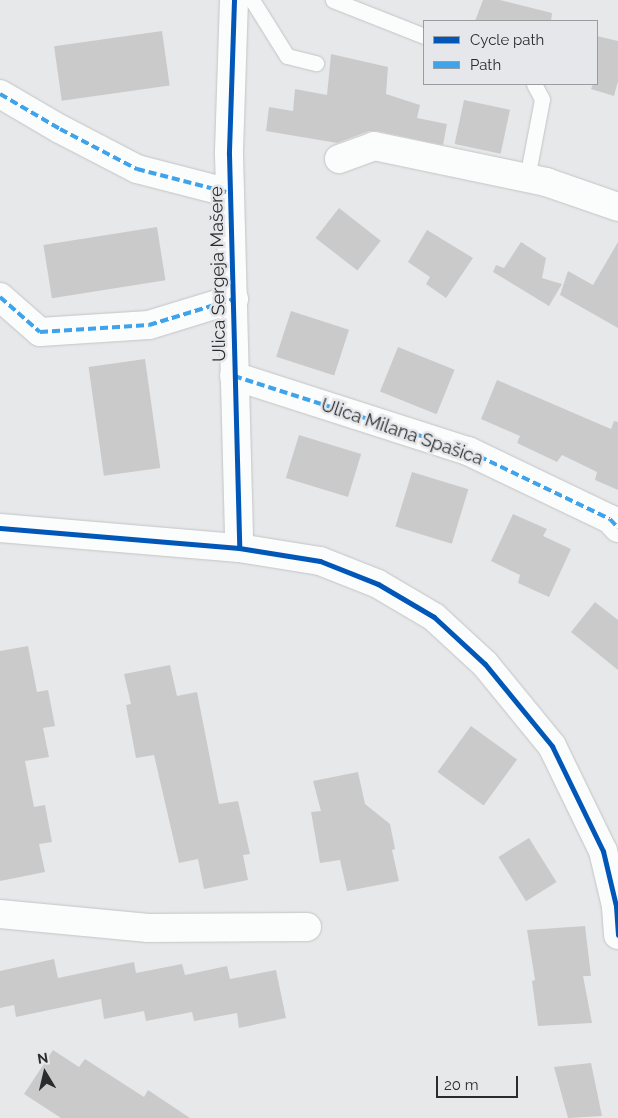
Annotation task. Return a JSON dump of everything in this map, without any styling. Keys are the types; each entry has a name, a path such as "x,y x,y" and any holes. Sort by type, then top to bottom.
{"street":[{"name":"Ulica Sergeja Mašere","path":"234,0 229,154 239,548"},
{"name":"Ulica Sergeja Mašere","path":"0,94 60,129 137,169 230,193"},
{"path":"339,159 374,146 546,182 618,207"},
{"name":"Ulica Sergeja Mašere","path":"0,297 40,332 149,325 234,299"},
{"name":"Ulica Milana Spašica","path":"234,376 468,451 615,522"},
{"path":"0,528 239,548 320,561 378,584 434,617 485,664 552,746 580,800 603,851 616,906 618,935"},
{"path":"0,914 148,928 307,927"}],"lane":[{"path":"252,0 287,56 316,63"},
{"path":"333,0 423,36"},
{"path":"527,178 542,99 535,85"}],"building":[{"path":"483,0 500,0 552,13 551,20 475,20"},
{"path":"162,31 170,85 62,101 54,46"},
{"path":"598,36 618,41 618,81 614,96 591,89 593,85 598,85"},
{"path":"331,54 388,67 386,94 420,105 417,118 447,124 443,145 377,131 369,131 337,143 266,131 269,107 293,111 295,89 327,95"},
{"path":"464,100 510,110 501,154 455,144"},
{"path":"339,208 381,241 357,271 316,238"},
{"path":"157,227 165,280 52,298 43,245"},
{"path":"427,230 473,258 446,298 426,284 430,277 408,262"},
{"path":"521,242 546,258 542,278 562,284 549,306 493,272 496,265 504,268"},
{"path":"618,242 618,328 560,295 568,271 593,285"},
{"path":"291,311 349,330 334,376 276,357"},
{"path":"398,347 455,370 437,414 380,392"},
{"path":"145,359 160,468 104,476 89,367"},
{"path":"497,380 611,429 614,421 618,422 618,490 595,480 597,472 562,455 557,462 517,443 520,436 481,419"},
{"path":"299,435 361,454 348,497 286,478"},
{"path":"412,472 468,489 452,544 395,527"},
{"path":"513,514 547,529 543,536 571,549 549,597 518,583 520,575 491,561"},
{"path":"595,602 618,620 618,670 571,632"},
{"path":"28,646 37,692 48,690 55,726 43,728 49,757 25,761 34,807 45,805 52,842 39,844 45,872 0,881 0,651"},
{"path":"170,665 177,696 197,692 219,804 238,801 250,854 243,855 248,880 204,889 198,859 179,863 154,755 136,758 126,705 131,704 124,674"},
{"path":"471,726 517,760 484,806 437,772"},
{"path":"358,772 365,804 390,824 395,849 392,850 399,881 347,891 340,860 320,863 311,812 321,811 313,781"},
{"path":"529,838 557,882 526,901 498,857"},
{"path":"585,926 591,976 583,976 592,1023 538,1026 532,981 535,980 527,930"},
{"path":"54,959 58,978 134,962 136,973 182,964 185,975 227,966 230,979 276,970 286,1018 239,1028 237,1013 194,1021 192,1012 146,1021 144,1011 104,1019 101,999 16,1017 14,1005 0,1008 0,971"},
{"path":"53,1050 79,1067 85,1059 144,1097 148,1090 190,1118 61,1118 24,1094"},
{"path":"591,1063 602,1116 568,1118 554,1067"}],"marked path":[{"path":"0,94 60,129 137,169 230,193"},
{"path":"0,297 40,332 149,325 234,299"},
{"path":"234,376 468,451 610,519 618,528"}],"cycle path":[{"path":"234,0 229,154 239,548"},
{"path":"0,528 239,548 320,561 378,584 434,617 485,664 552,746 603,851 616,906 618,935"}]}
